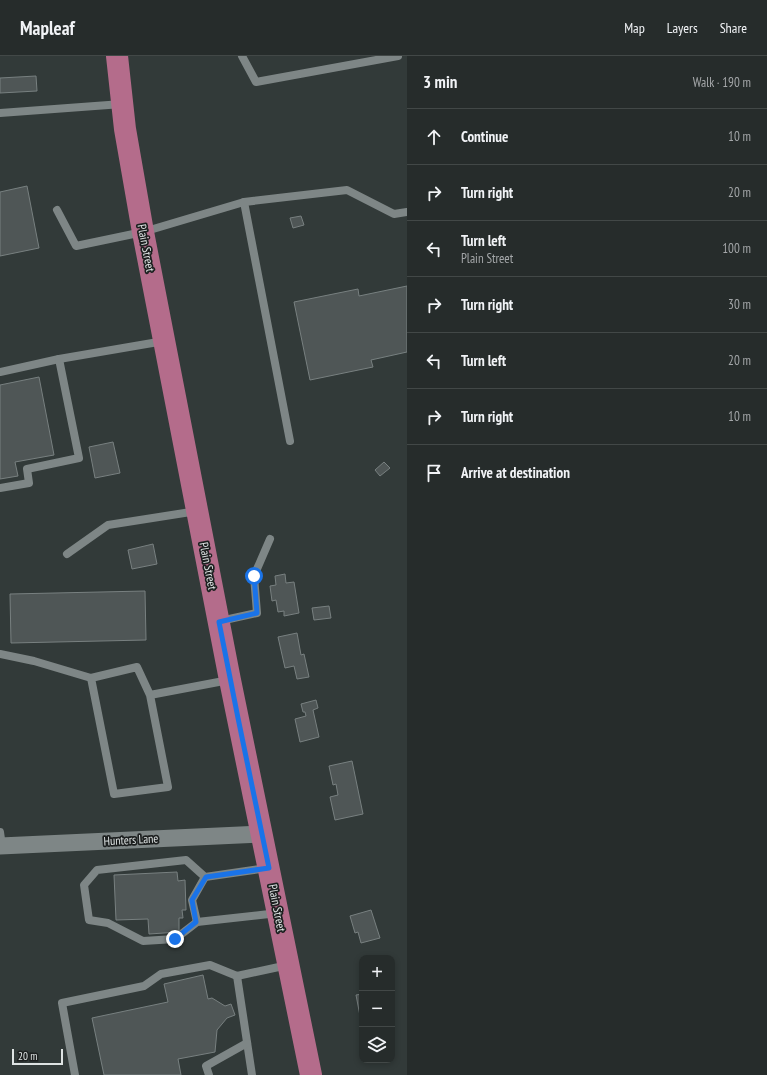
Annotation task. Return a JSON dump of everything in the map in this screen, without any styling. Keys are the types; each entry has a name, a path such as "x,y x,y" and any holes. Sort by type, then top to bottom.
{"main road":[{"name":"Plain Street","path":"118,56 122,104 143,232 230,680 311,1075"}],"street":[{"name":"Hunters Lane","path":"1,842 262,834"}],"lane":[{"path":"242,56 256,82 398,56"},
{"path":"0,112 122,104"},
{"path":"57,210 76,246 143,232 244,202 347,190 394,214 407,212"},
{"path":"244,202 290,441"},
{"path":"0,372 59,359 164,341"},
{"path":"0,488 29,483 27,469 79,458 59,359"},
{"path":"68,554 108,525 198,511"},
{"path":"219,622 257,613 254,576 270,539"},
{"path":"0,654 34,661 91,678 137,668 150,695 168,787 114,794 91,678"},
{"path":"150,695 230,680"},
{"path":"269,868 206,877 186,860 97,870 84,885 89,920 108,923 143,941 175,939 196,922 278,913"},
{"path":"196,922 192,900 206,877"},
{"path":"75,1075 62,1003 144,986 161,974 210,965 237,976 288,965"},
{"path":"237,976 252,1075"},
{"path":"209,1075 206,1066 247,1043"}],"building":[{"path":"36,76 37,91 0,93 0,78"},
{"path":"27,186 39,248 0,256 0,192"},
{"path":"301,216 304,225 293,228 290,218"},
{"path":"407,286 407,352 371,360 373,367 310,380 294,302 358,289 359,296"},
{"path":"39,377 54,455 15,462 18,476 0,479 0,385"},
{"path":"113,442 120,473 95,478 89,447"},
{"path":"384,462 390,468 380,476 375,470"},
{"path":"153,544 157,564 132,569 128,550"},
{"path":"285,574 286,583 294,582 299,613 284,616 284,611 278,612 276,600 272,601 270,586 276,585 275,576"},
{"path":"145,591 146,640 11,643 10,594"},
{"path":"329,606 331,618 314,620 312,608"},
{"path":"297,633 301,655 304,654 309,677 297,679 294,666 285,668 278,637"},
{"path":"316,700 318,708 313,710 319,737 300,742 295,719 306,716 305,712 303,712 301,704"},
{"path":"352,761 363,814 335,820 330,797 338,795 336,784 333,785 329,766"},
{"path":"177,872 178,881 185,880 186,910 182,910 183,918 179,918 179,932 149,934 148,919 116,920 114,875"},
{"path":"371,910 380,938 361,943 358,932 355,933 350,916"},
{"path":"203,975 208,999 212,998 225,1006 231,1004 235,1015 227,1018 217,1030 215,1052 178,1059 181,1075 104,1075 92,1018 168,1002 164,984"},
{"path":"359,994 359,1011 356,995"}],"route":[{"path":"175,939 196,922 192,900 206,877 269,868 219,622 257,613 254,576"}]}
